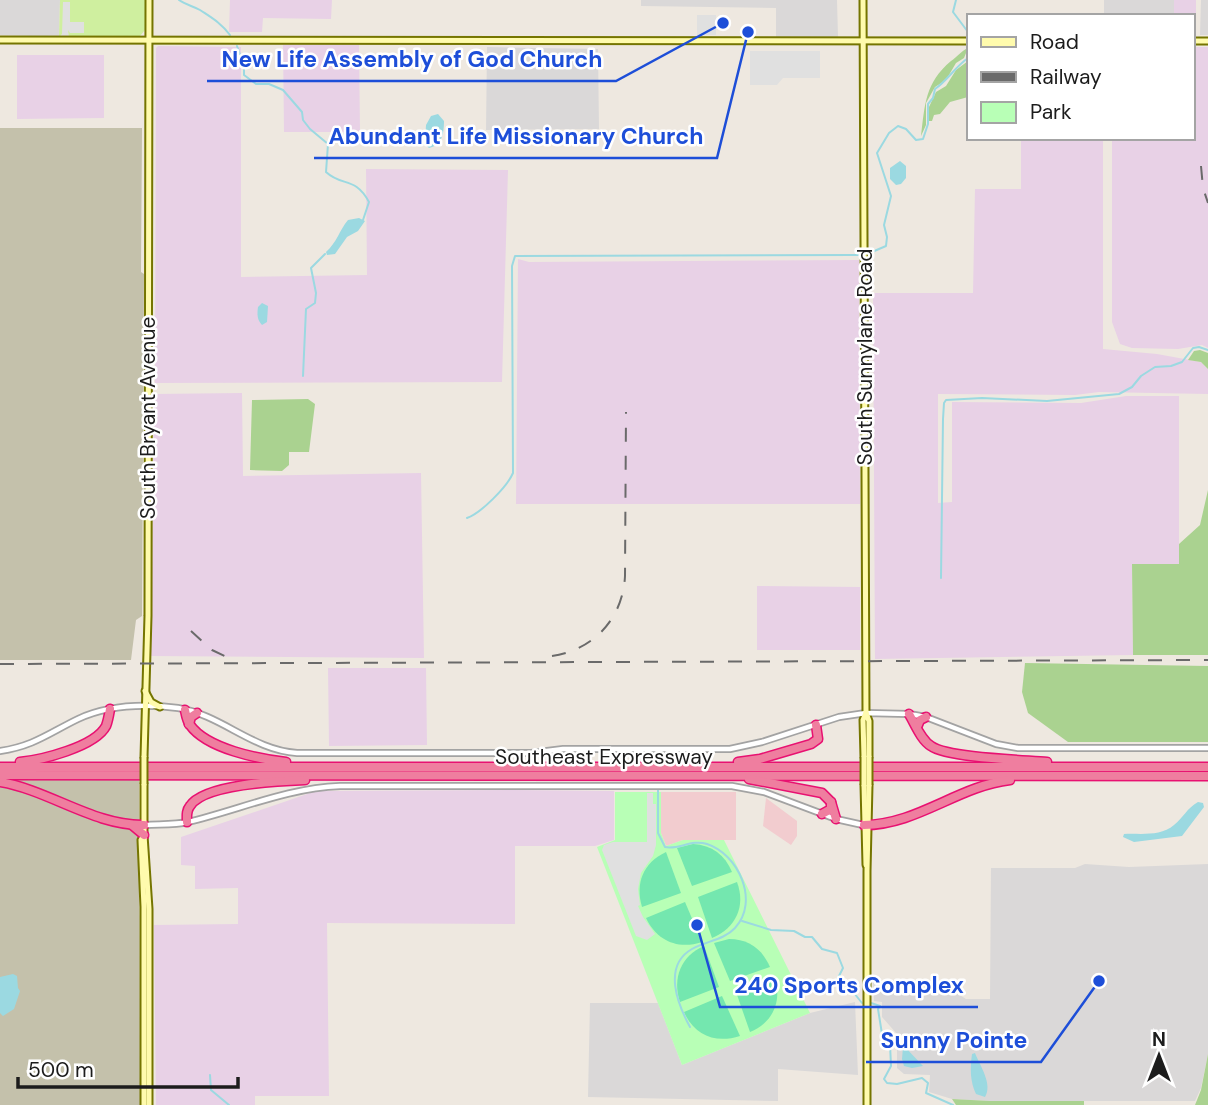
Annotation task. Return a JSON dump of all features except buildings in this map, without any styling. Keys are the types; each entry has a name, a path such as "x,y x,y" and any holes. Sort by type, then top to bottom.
{"highway":[{"path":"0,765 37,760 63,752 99,734 110,709"},
{"path":"185,710 189,724 210,740 239,752 270,760 317,767"},
{"path":"99,712 106,716 107,721"},
{"path":"189,724 191,717 197,713"},
{"path":"909,714 926,742 940,750 1081,767"},
{"path":"917,727 920,719 926,716"},
{"path":"672,767 749,761 796,749 816,742 816,725"},
{"name":"Southeast Expressway","path":"0,765 1208,767"},
{"name":"Southeast Expressway","path":"0,775 1208,776"},
{"path":"187,822 188,809 192,802 226,788 346,775"},
{"path":"719,775 818,792 831,802 836,819"},
{"path":"866,825 905,819 992,783 1055,775"},
{"path":"0,782 27,788 109,820 144,825"},
{"path":"822,814 831,809 831,802"},
{"path":"129,824 144,835"}],"main road":[{"name":"South Bryant Avenue","path":"146,1105 141,849 144,835 144,688 148,616 149,0"},
{"name":"South Sunnylane Road","path":"863,0 866,713 863,720 867,757 867,1105"},
{"path":"0,40 967,41"},
{"path":"144,688 152,702 160,707"}],"street":[{"path":"0,751 32,744 99,712 144,707 197,713 215,719 268,748 319,754 730,749 762,742 839,717 866,713 926,716 996,744 1018,748 1208,748"},
{"path":"144,825 187,822 284,794 314,787 340,786 732,786 764,792 836,819 866,825"}],"shaded area":[{"path":"0,0 60,0 59,37 0,35"},
{"path":"230,0 332,0 331,19 263,18 262,32 229,32"},
{"path":"641,0 837,0 838,37 776,37 776,8 641,6"},
{"path":"1104,0 1174,0 1174,14 1104,14"},
{"path":"1174,0 1196,0 1196,36 1194,14 1174,14"},
{"path":"1201,0 1208,0 1208,35 1200,35"},
{"path":"63,2 70,2 70,22 84,22 84,33 70,33 68,30 69,37 59,37 62,34"},
{"path":"697,15 716,15 716,35 697,35"},
{"path":"283,45 359,45 360,132 284,132"},
{"path":"158,46 241,47 241,277 367,275 366,169 508,170 502,382 155,383"},
{"path":"487,47 598,49 599,129 486,130"},
{"path":"1194,47 1208,47 1208,348 1202,345 1178,349 1132,348 1120,344 1112,322 1112,140 1194,140"},
{"path":"750,51 820,51 820,78 783,78 777,85 750,85"},
{"path":"17,55 104,55 104,118 17,119"},
{"path":"367,59 392,59 392,68 367,68"},
{"path":"0,128 142,128 142,616 136,620 131,660 0,660"},
{"path":"1021,140 1103,140 1103,349 1157,354 1201,362 1208,369 1208,394 938,394 938,503 952,502 952,402 1081,403 1126,396 1179,396 1179,564 1132,565 1133,655 875,659 873,293 973,293 975,189 1021,189"},
{"path":"518,259 529,262 859,260 860,504 516,504"},
{"path":"242,393 243,476 421,473 424,658 151,656 154,394"},
{"path":"757,586 860,587 860,650 757,650"},
{"path":"328,668 426,668 427,745 329,746"},
{"path":"0,780 139,780 140,1105 0,1105"},
{"path":"316,791 614,791 614,840 595,846 515,846 515,924 327,923 329,1096 255,1096 255,1105 156,1105 154,925 238,924 238,888 195,889 195,866 181,865 181,837"},
{"path":"661,792 736,792 736,840 683,840 666,846 661,833"},
{"path":"647,793 653,793 653,804 656,804 656,845 653,856 641,873 638,906 655,934 647,940 636,936 602,850 604,845 613,842 647,842"},
{"path":"766,798 797,821 797,836 791,845 763,826"},
{"path":"1085,864 1129,867 1208,864 1208,1054 1201,1088 1195,1101 952,1099 929,1092 930,1075 904,1074 897,1068 897,1034 882,1017 882,1002 874,1001 873,980 931,980 966,999 990,999 991,868 1075,868"},
{"path":"855,1002 858,1075 778,1069 778,1101 588,1097 590,1003 658,1003 682,1065 810,1013"}],"green space":[{"path":"60,0 145,0 145,30 140,36 59,37"},
{"path":"967,49 964,58 956,63 946,80 935,87 926,103 926,125 921,136 925,104 931,86 942,69"},
{"path":"967,62 967,97 950,102 940,114 934,115 932,121 929,121 929,107 936,92 946,86 956,70"},
{"path":"1194,351 1208,353 1208,369 1201,362 1188,360"},
{"path":"308,399 315,404 309,452 289,452 289,465 282,471 250,470 252,400"},
{"path":"1208,490 1208,655 1133,655 1132,564 1179,564 1179,544 1200,525"},
{"path":"1025,663 1208,666 1208,742 1068,742 1028,713 1022,692"},
{"path":"615,792 661,792 661,833 666,846 683,840 724,840 810,1013 682,1065 597,847 615,840"},
{"path":"693,844 706,846 717,852 732,872 692,886 677,848"},
{"path":"666,852 681,893 642,907 640,882 646,868"},
{"path":"737,882 740,899 737,915 727,928 712,938 698,897"},
{"path":"685,902 702,942 685,945 669,942 656,933 646,918"},
{"path":"729,939 754,946 770,967 730,981 714,943"},
{"path":"704,946 719,987 680,1002 677,985 680,969 689,956"},
{"path":"774,977 777,994 774,1010 765,1023 750,1032 736,992"},
{"path":"722,996 740,1036 722,1039 706,1036 693,1027 684,1012"},
{"path":"1208,1054 1208,1105 1195,1105 1201,1090"},
{"path":"952,1099 1084,1101 1084,1105 956,1105"}],"water":[{"path":"438,114 444,121 443,134 437,144 429,148 425,144 426,125 431,116"},
{"path":"900,161 906,166 906,178 896,185 890,179 890,168"},
{"path":"359,218 365,221 358,231 347,237 335,254 327,255 326,252 348,220"},
{"path":"262,303 268,306 267,322 262,325 258,319 258,307"},
{"path":"1198,802 1203,803 1204,807 1182,836 1134,842 1123,837 1124,834 1150,834 1168,829"},
{"path":"13,974 17,976 20,991 14,1009 3,1016 0,1013 0,977"},
{"path":"905,1047 923,1066 904,1066"},
{"path":"975,1053 987,1081 985,1097 976,1094 973,1084 971,1065 972,1054"}],"waterway":[{"path":"179,0 212,18 230,35"},
{"path":"956,0 953,12 967,31"},
{"path":"237,46 244,66 244,75 256,84 269,84 283,90 302,112 303,120 310,129 328,144 326,172 359,188 364,194 369,202 363,220"},
{"path":"467,518 493,499 513,473 512,266 515,256 865,255 886,246 884,225 891,196 877,153 889,133 898,126 906,129 916,140 923,139 928,124 928,104 935,89 967,59"},
{"path":"303,376 306,309 315,303 316,293 311,268 325,254"},
{"path":"941,578 943,419 946,400 982,398 1047,401 1119,394 1132,387 1141,376 1155,367 1182,362 1193,348 1208,350"},
{"path":"658,790 658,833 665,847 701,843 718,849 736,868 745,892 746,905 735,928 726,935 692,949 677,965 677,997 690,1027"},
{"path":"742,921 771,930 794,931 805,937 812,937 822,949 837,953 843,968 837,980 850,988 862,1003"},
{"path":"871,1003 880,1006 878,1009 882,1034 890,1034 893,1037 890,1044 891,1066 884,1079 887,1083 897,1084 922,1078 928,1083 926,1093 953,1105"},
{"path":"210,1075 211,1090 229,1105"}],"railway":[{"path":"1201,166 1203,188 1208,203"},
{"path":"552,656 567,653 593,639 604,630 619,605 625,576 626,412"},
{"path":"191,631 212,650 233,660"},
{"path":"0,664 1208,660"}],"place":[{"name":"New Life Assembly of God Church","path":"723,23"},
{"name":"Abundant Life Missionary Church","path":"748,32"},
{"name":"240 Sports Complex","path":"697,925"},
{"name":"Sunny Pointe","path":"1099,981"}]}
